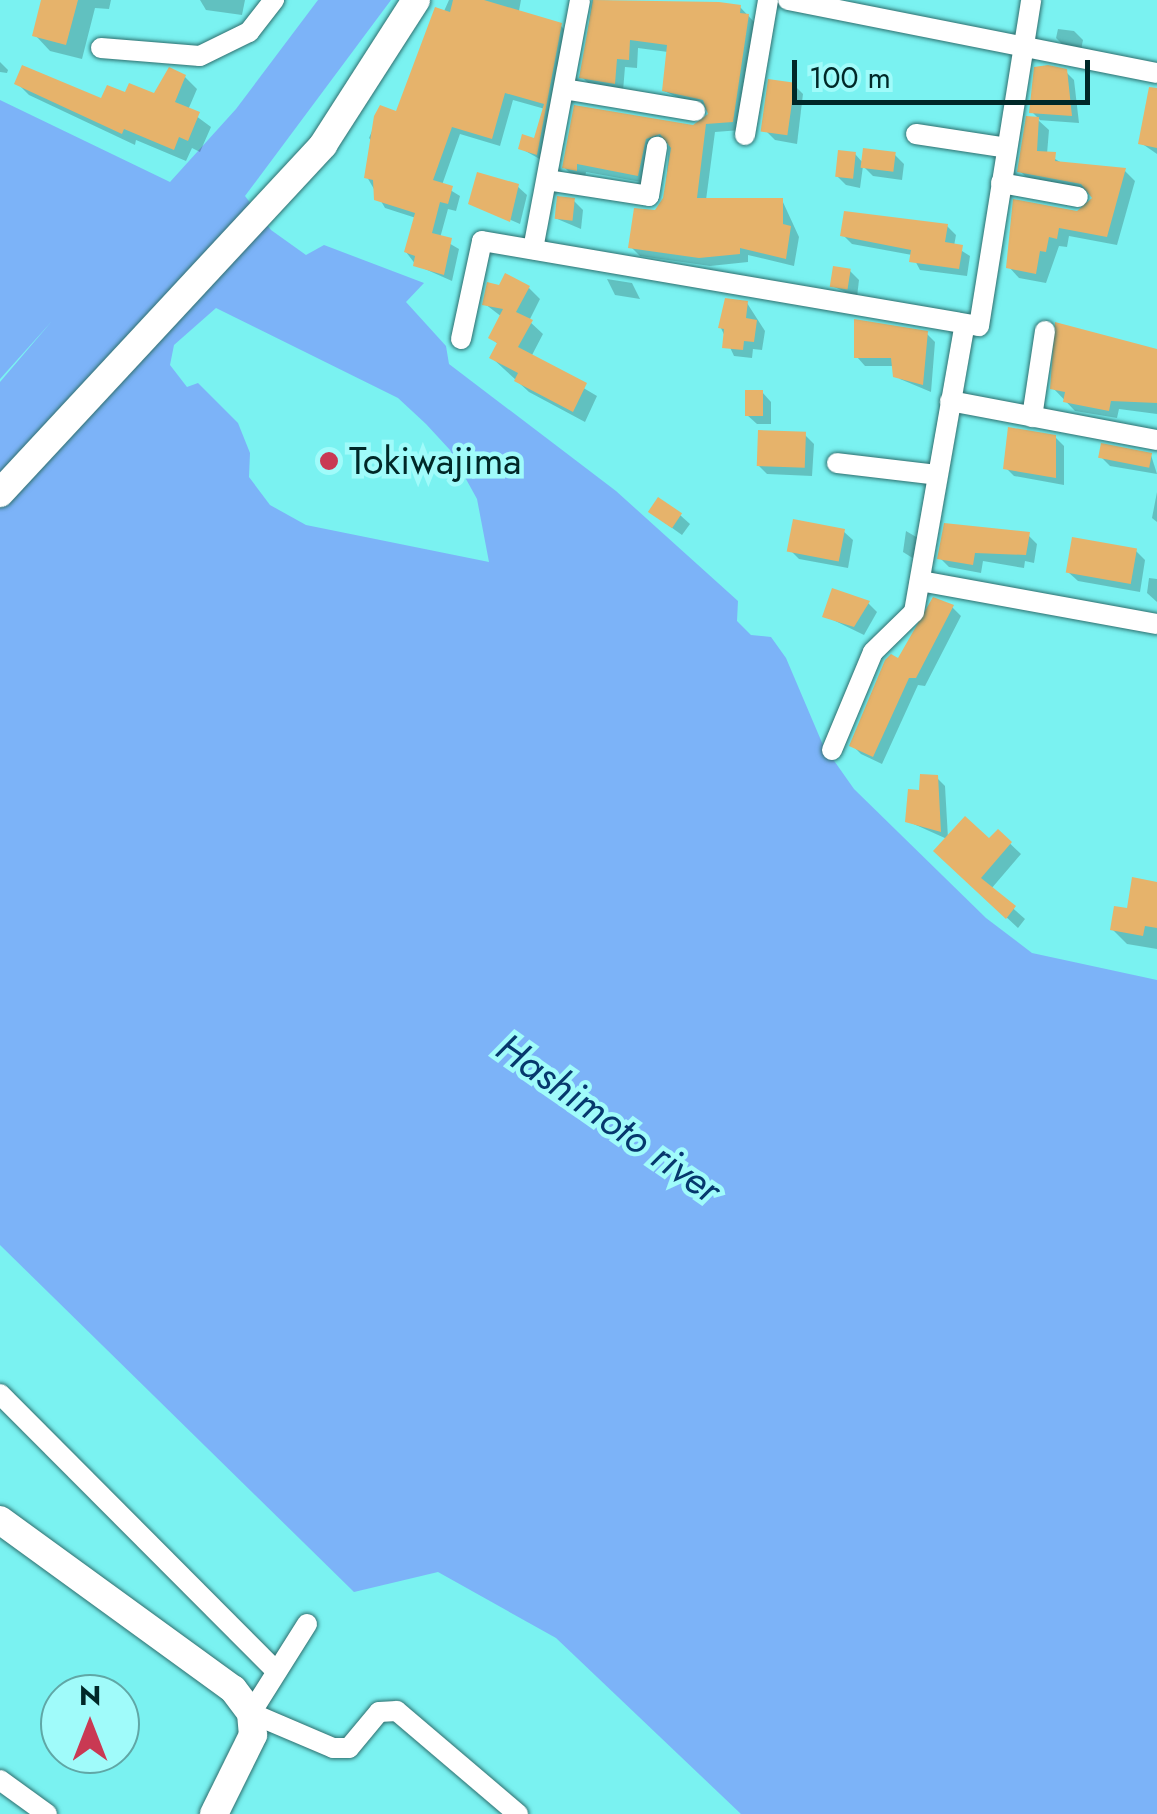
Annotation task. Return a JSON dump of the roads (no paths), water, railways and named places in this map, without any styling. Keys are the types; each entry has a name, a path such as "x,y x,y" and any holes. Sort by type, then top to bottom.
{"street":[{"path":"101,48 200,56 250,32 274,0"},
{"path":"0,493 269,204 351,109 416,0"},
{"path":"534,250 580,0"},
{"path":"745,135 768,0"},
{"path":"788,0 1157,73"},
{"path":"461,339 482,240 978,326 1031,0"},
{"path":"564,89 695,111"},
{"path":"916,134 1007,148"},
{"path":"547,180 648,196 657,147"},
{"path":"1001,183 1078,197"},
{"path":"832,750 873,652 914,612 965,324"},
{"path":"1032,417 1045,331"},
{"path":"950,401 1157,440"},
{"path":"837,463 938,475"},
{"path":"920,581 1157,624"},
{"path":"0,1394 276,1672"},
{"path":"0,1520 233,1688 251,1714 333,1748 349,1748 379,1712 396,1711 518,1814"},
{"path":"214,1814 245,1756 251,1714 307,1624"},
{"path":"0,1780 47,1814"}],"water":[{"name":"Hashimoto river","path":"318,0 391,0 245,196 271,230 306,255 324,245 424,283 406,302 446,346 449,364 616,491 738,601 737,621 751,635 771,637 786,658 823,745 854,789 986,918 1032,953 1157,980 1157,1814 741,1814 556,1638 438,1572 354,1592 0,1245 0,382 52,321 0,379 0,100 170,182 236,109","holes":["216,308 398,398 450,450 477,499 489,562 306,525 270,505 249,477 250,453 238,423 198,383 187,387 170,365 174,345"]}],"place":[{"name":"Tokiwajima","path":"329,461"}]}
